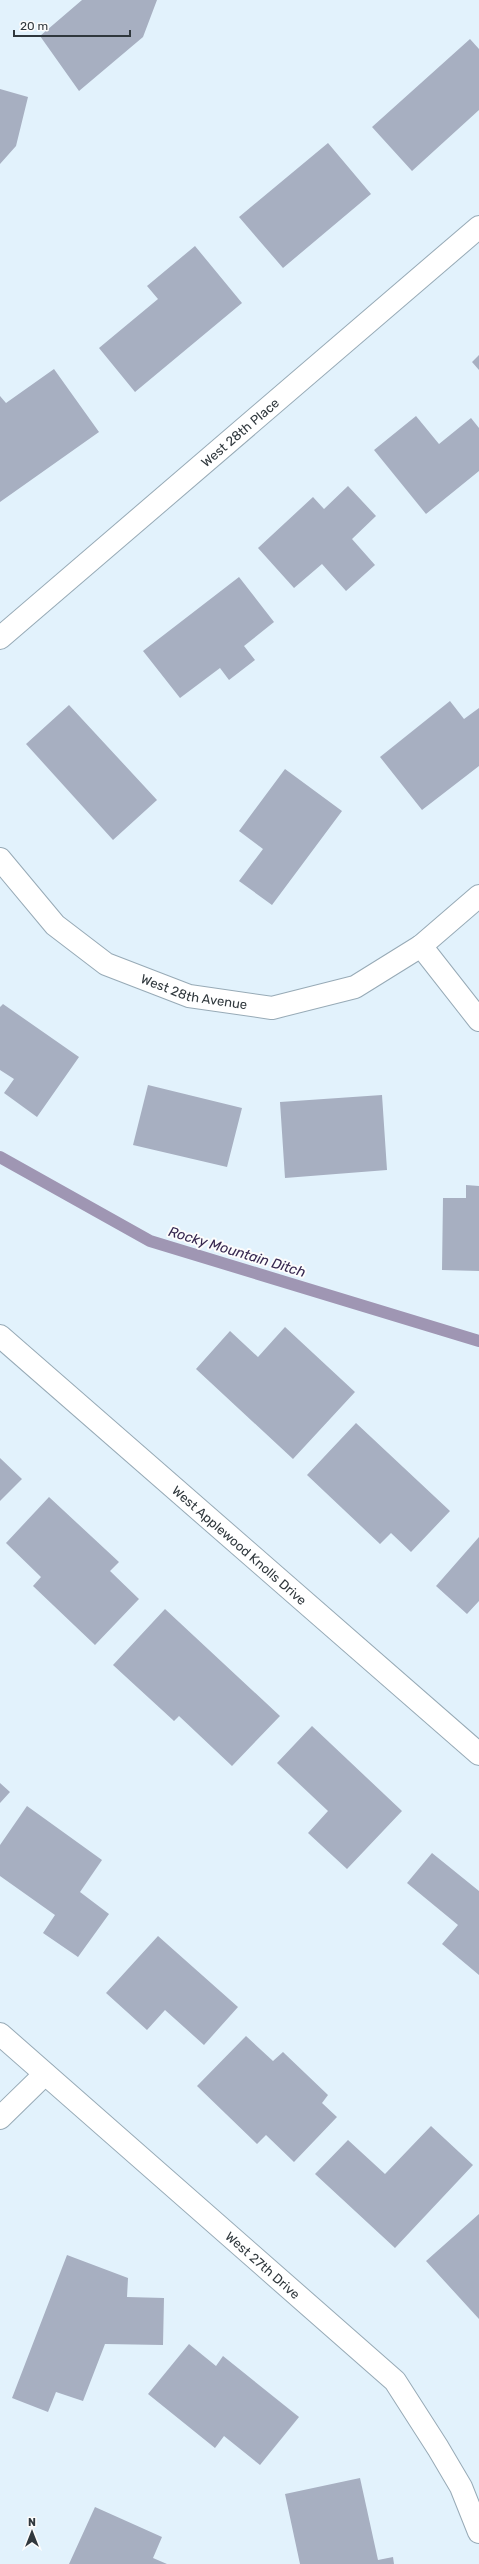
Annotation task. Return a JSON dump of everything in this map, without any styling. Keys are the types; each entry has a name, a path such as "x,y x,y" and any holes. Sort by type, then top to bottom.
{"street":[{"name":"West 28th Place","path":"0,638 479,227"},
{"name":"West 28th Avenue","path":"0,859 55,925 106,964 189,996 272,1008 355,987 421,946 479,896"},
{"path":"421,946 479,1020"},
{"name":"West Applewood Knolls Drive","path":"0,1336 479,1754"},
{"name":"West 27th Drive","path":"0,2034 395,2381 461,2487 479,2532"},
{"path":"0,2118 45,2074"}],"building":[{"path":"82,0 157,0 143,37 79,91 40,36"},
{"path":"470,39 479,49 479,110 412,171 372,127"},
{"path":"0,89 28,97 16,146 0,164"},
{"path":"328,143 371,194 283,268 239,217"},
{"path":"195,246 242,303 135,392 99,348 158,299 147,286"},
{"path":"479,355 479,370 472,362"},
{"path":"54,369 99,432 0,502 0,396 6,403"},
{"path":"416,416 439,444 471,418 479,428 479,471 426,514 374,450"},
{"path":"348,486 376,516 352,539 375,565 346,591 322,564 294,588 258,548 313,497 324,509"},
{"path":"239,577 274,622 244,646 255,660 229,680 220,668 180,698 143,651"},
{"path":"450,701 464,719 479,708 479,766 422,810 380,757"},
{"path":"69,705 157,800 113,840 26,744"},
{"path":"285,769 342,811 272,905 239,881 263,849 239,831"},
{"path":"3,1004 79,1057 37,1117 4,1093 14,1079 0,1070 0,1007"},
{"path":"148,1085 242,1108 227,1167 133,1145"},
{"path":"382,1095 387,1170 285,1178 280,1102"},
{"path":"466,1185 479,1186 479,1271 442,1270 443,1198 466,1198"},
{"path":"285,1327 355,1392 293,1459 196,1369 230,1331 258,1357"},
{"path":"356,1423 450,1511 411,1552 391,1533 380,1544 307,1475"},
{"path":"0,1458 22,1479 0,1501"},
{"path":"49,1497 119,1562 110,1571 139,1599 95,1645 33,1586 41,1577 6,1543"},
{"path":"479,1537 479,1601 467,1614 436,1586"},
{"path":"165,1609 280,1716 232,1766 179,1716 174,1721 113,1665"},
{"path":"312,1726 402,1811 347,1869 308,1833 328,1811 277,1763"},
{"path":"0,1783 10,1792 0,1803"},
{"path":"27,1806 102,1860 80,1892 109,1914 78,1957 43,1933 55,1915 0,1876 0,1845"},
{"path":"432,1853 479,1891 479,1975 442,1944 458,1925 407,1883"},
{"path":"158,1936 238,2007 204,2045 165,2010 147,2030 106,1993"},
{"path":"246,2036 273,2061 283,2052 328,2095 322,2103 337,2117 294,2162 266,2135 257,2144 197,2086"},
{"path":"431,2126 473,2165 395,2248 315,2174 348,2140 385,2174"},
{"path":"479,2214 479,2319 426,2261"},
{"path":"67,2255 128,2278 127,2297 164,2298 163,2345 105,2344 83,2401 56,2392 48,2412 12,2398"},
{"path":"189,2344 216,2366 223,2356 299,2417 260,2465 224,2436 215,2448 148,2394"},
{"path":"360,2478 378,2560 393,2557 394,2564 300,2564 285,2494"},
{"path":"95,2507 162,2537 153,2558 167,2564 69,2564"}],"waterway":[{"name":"Rocky Mountain Ditch","path":"0,1157 150,1241 479,1341"}]}
